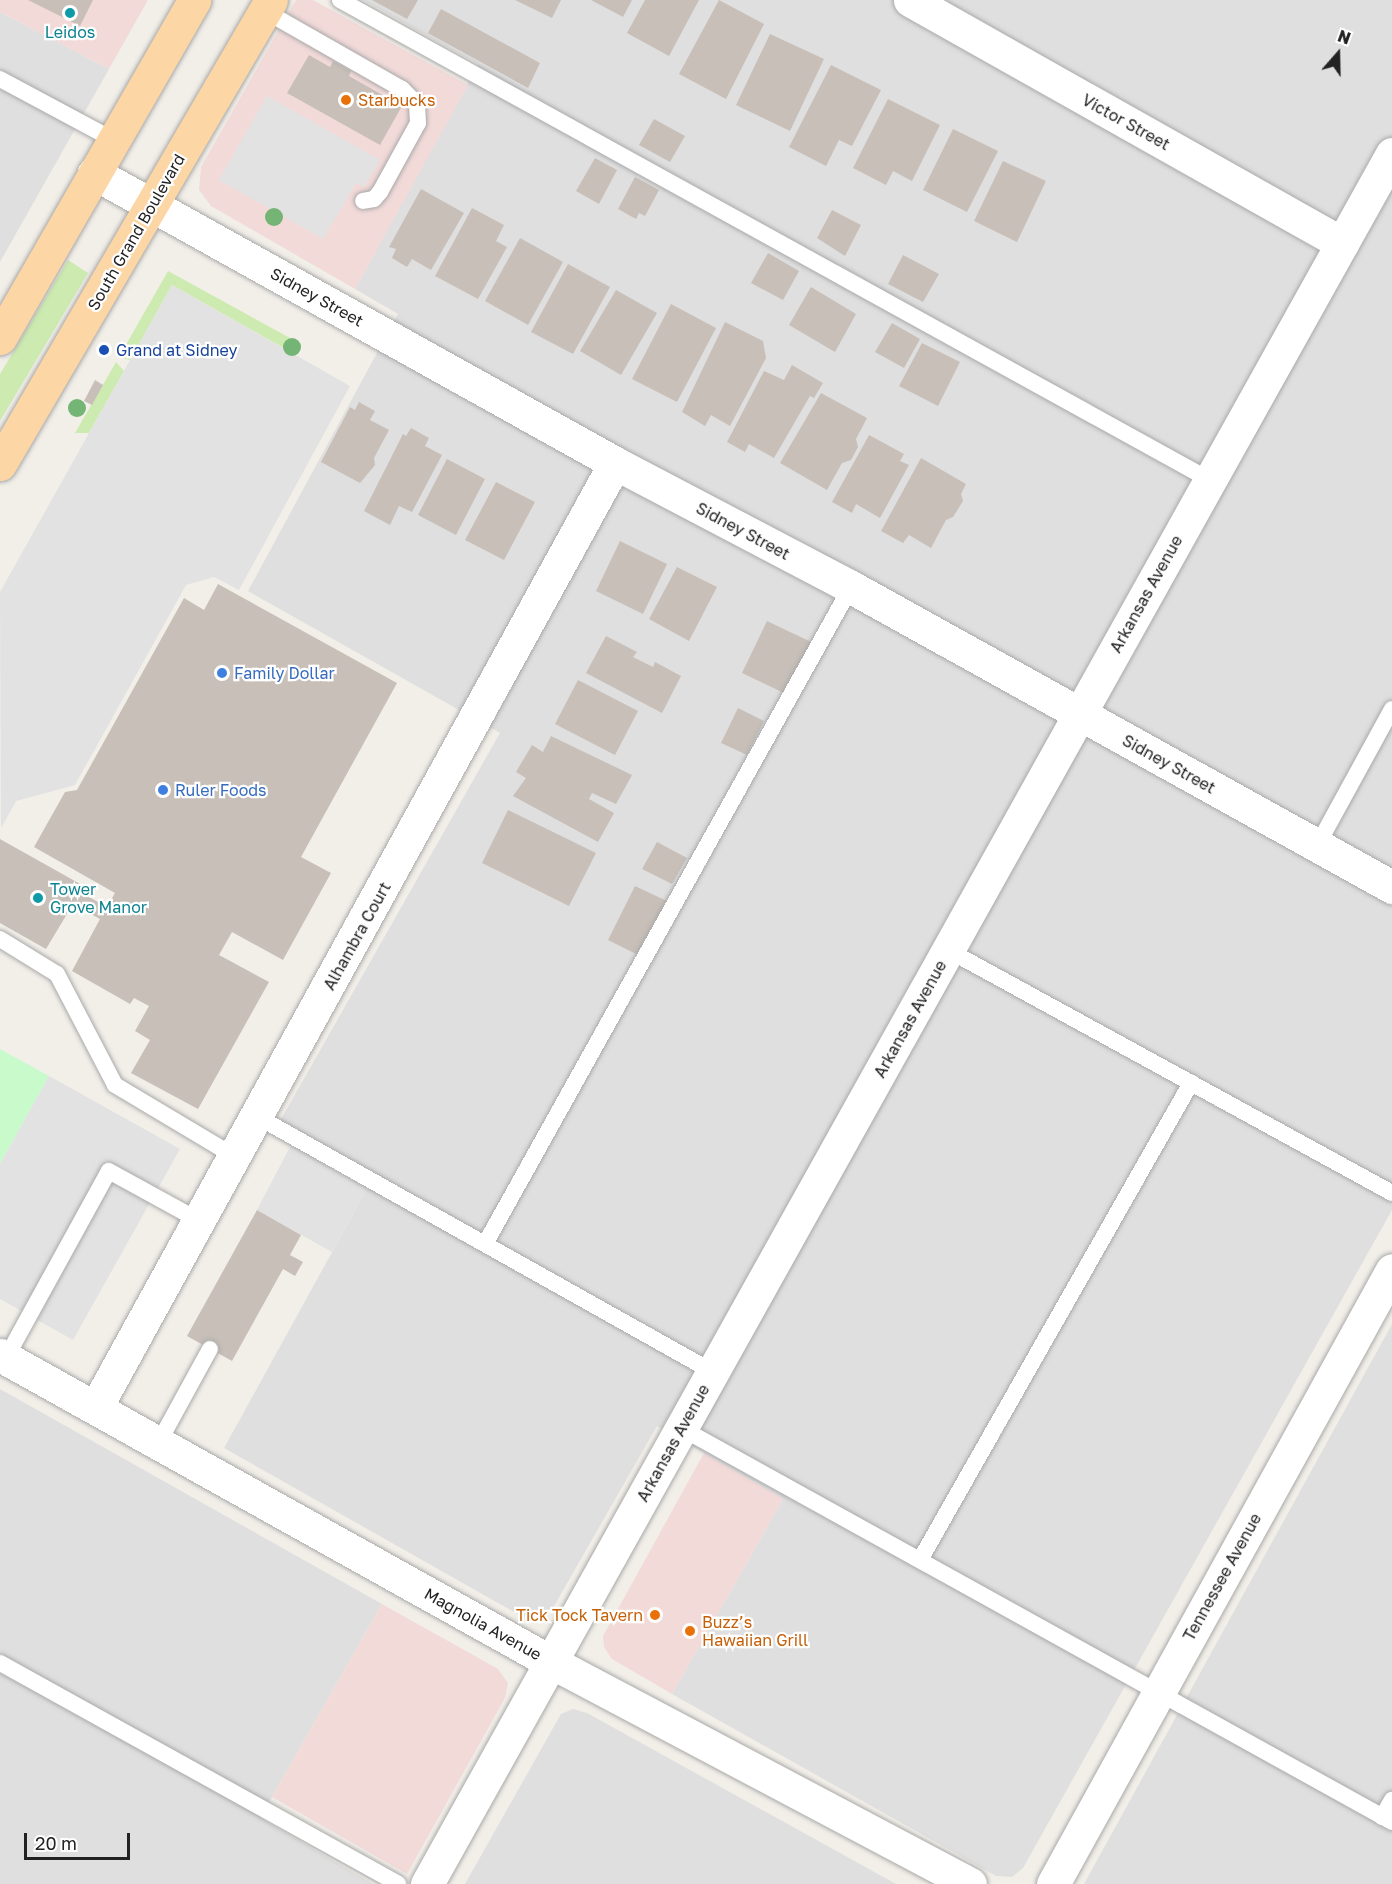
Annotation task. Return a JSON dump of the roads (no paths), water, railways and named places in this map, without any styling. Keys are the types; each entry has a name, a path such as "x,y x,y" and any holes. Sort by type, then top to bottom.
{"main road":[{"path":"0,338 194,0"},
{"name":"South Grand Boulevard","path":"0,464 268,6"}],"street":[{"name":"Victor Street","path":"910,0 1342,243"},
{"name":"Arkansas Avenue","path":"427,1884 1392,154"},
{"name":"Sidney Street","path":"94,173 615,463 851,587 1392,887"},
{"name":"Alhambra Court","path":"96,1407 258,1117 615,463"},
{"name":"Tennessee Avenue","path":"1053,1884 1392,1270"},
{"name":"Magnolia Avenue","path":"3,1356 550,1662 970,1884"}],"lane":[{"path":"340,0 1210,480"},
{"path":"268,6 402,89 417,104 418,123 391,172 374,199 363,201"},
{"path":"0,79 114,140"},
{"path":"485,1244 851,587"},
{"path":"1317,846 1392,710"},
{"path":"0,939 57,974 115,1085 236,1157"},
{"path":"948,950 1392,1193"},
{"path":"920,1560 1191,1083"},
{"path":"258,1117 713,1372"},
{"path":"3,1356 109,1171 200,1221"},
{"path":"159,1442 210,1349"},
{"path":"681,1428 1387,1819 1392,1800"},
{"path":"0,1663 398,1884"}],"place":[{"name":"Leidos","path":"70,13"},
{"name":"Starbucks","path":"346,100"},
{"name":"Grand at Sidney","path":"104,350"},
{"name":"Family Dollar","path":"222,673"},
{"name":"Ruler Foods","path":"163,790"},
{"name":"Tower Grove Manor","path":"38,898"},
{"name":"Tick Tock Tavern","path":"655,1615"},
{"name":"Buzz’s Hawaiian Grill","path":"690,1631"}]}
